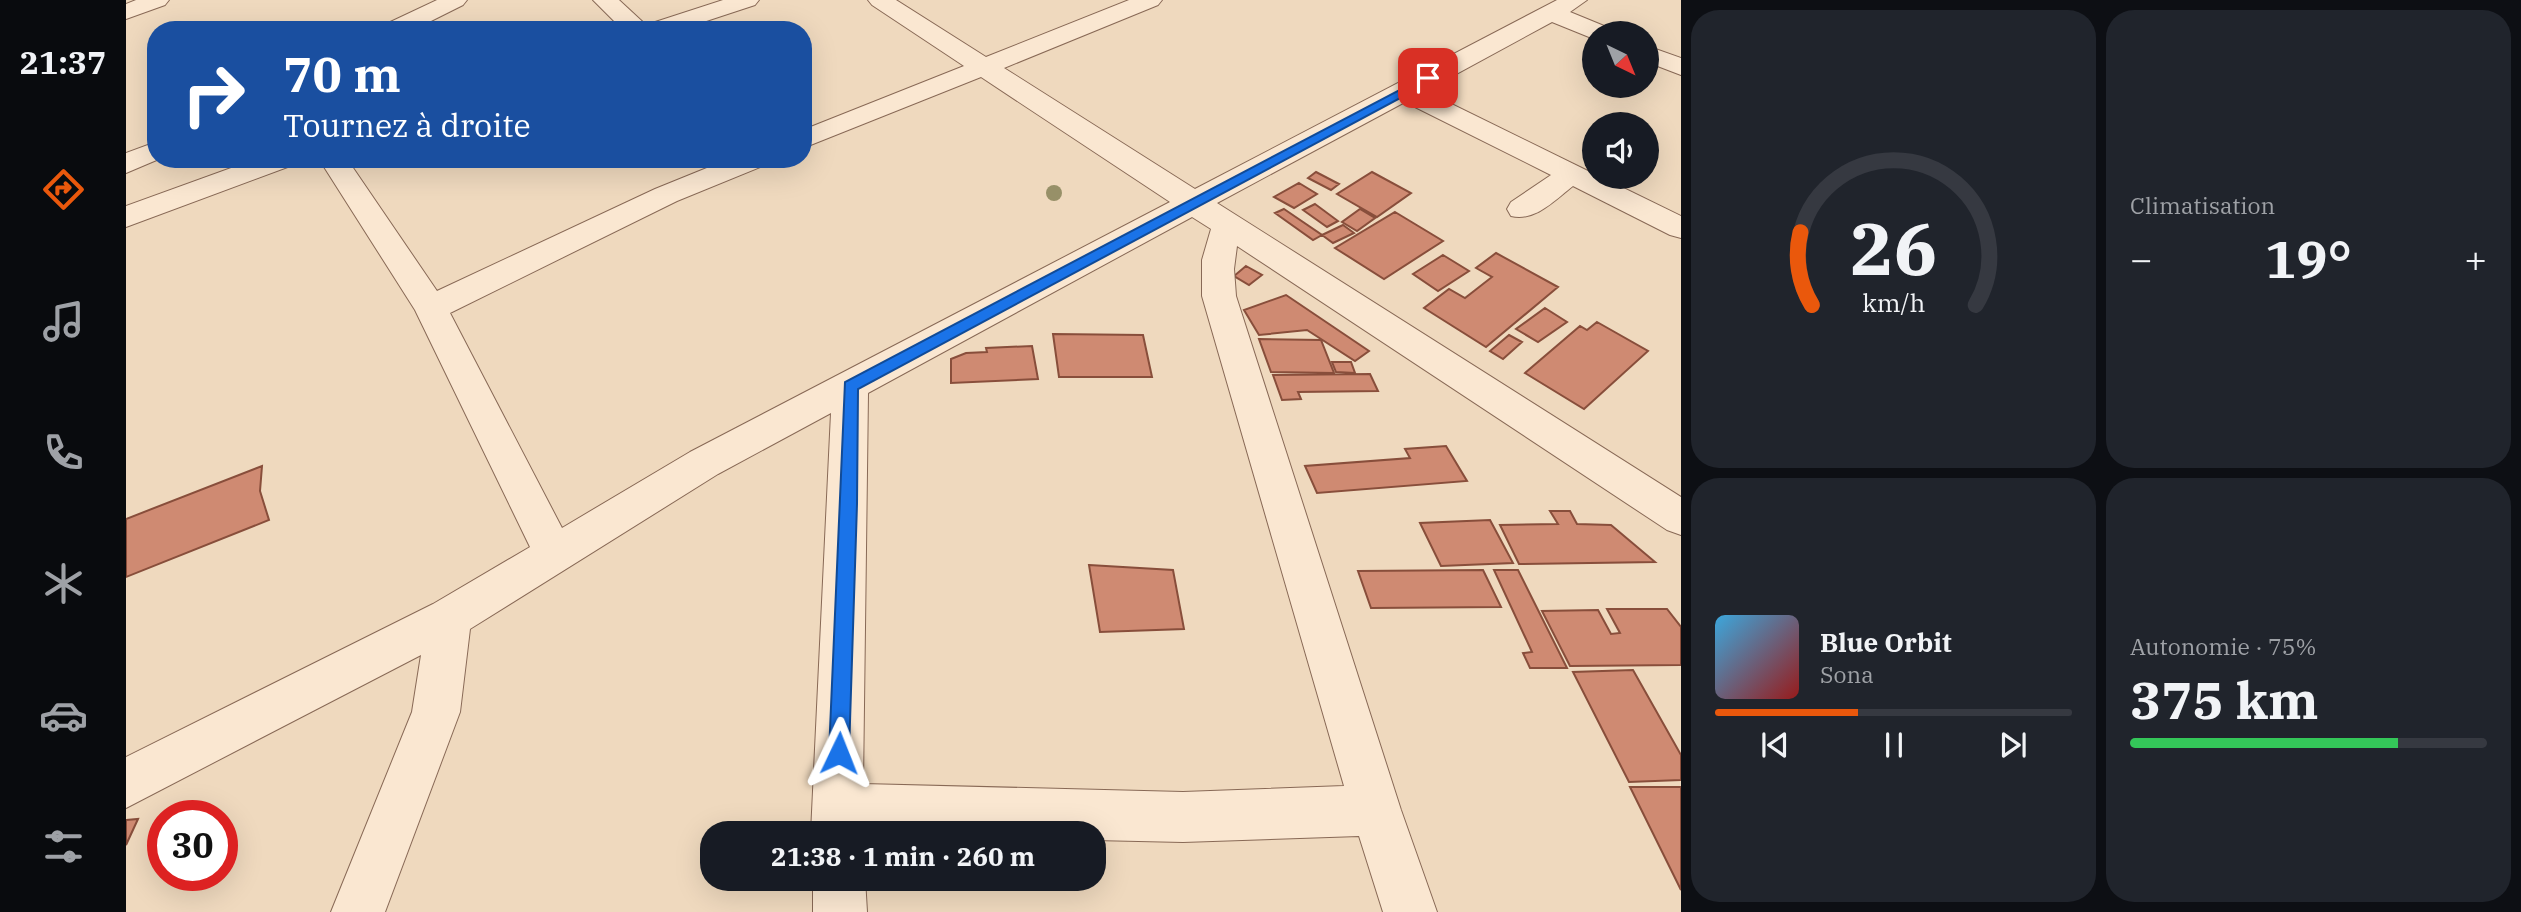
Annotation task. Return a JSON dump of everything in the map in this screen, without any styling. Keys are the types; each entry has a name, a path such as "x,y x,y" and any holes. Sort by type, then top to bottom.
{"street":[{"path":"126,12 157,0"},
{"path":"408,0 430,10"},
{"path":"410,21 455,0"},
{"path":"605,0 627,21"},
{"path":"682,21 747,0"},
{"path":"880,0 1681,518"},
{"path":"812,135 1150,0"},
{"path":"126,783 449,618 704,463 1575,0"},
{"path":"1552,13 1582,26"},
{"path":"1659,58 1681,67"},
{"path":"1404,92 1681,228"},
{"path":"126,164 147,154"},
{"path":"126,217 259,168"},
{"path":"338,168 431,308 554,554"},
{"path":"431,308 666,195 733,168"},
{"path":"1522,209 1571,174"},
{"path":"1228,226 1216,263 1219,296 1376,810 1410,912"},
{"path":"850,386 849,504 837,821 1183,817 1376,810"},
{"path":"358,912 436,712 449,618"},
{"path":"839,891 839,912"}],"building":[{"path":"1316,172 1339,184 1331,190 1308,178"},
{"path":"1372,172 1411,193 1377,217 1337,194"},
{"path":"1299,183 1317,194 1294,208 1274,197"},
{"path":"1315,204 1338,221 1327,227 1303,210"},
{"path":"1284,209 1322,235 1313,240 1275,213"},
{"path":"1360,209 1375,218 1357,231 1342,222"},
{"path":"1395,212 1443,241 1384,279 1335,248"},
{"path":"1343,225 1354,233 1333,243 1322,235"},
{"path":"1496,253 1558,287 1486,347 1424,308 1449,289 1465,298 1492,277 1476,268"},
{"path":"1443,255 1469,271 1438,291 1413,274"},
{"path":"1246,266 1262,275 1249,285 1234,276"},
{"path":"1286,295 1369,351 1355,361 1307,330 1259,335 1244,310"},
{"path":"1545,308 1567,322 1538,342 1516,329"},
{"path":"1597,322 1648,351 1584,409 1525,373 1580,326 1587,330"},
{"path":"1053,334 1143,335 1152,377 1059,377"},
{"path":"1509,335 1522,342 1503,359 1490,351"},
{"path":"1259,339 1321,340 1334,373 1271,372"},
{"path":"1032,346 1038,379 951,383 951,359 966,353 987,352 986,348"},
{"path":"1332,362 1351,362 1355,373 1336,372"},
{"path":"1370,374 1378,391 1298,392 1301,399 1282,400 1273,375"},
{"path":"1446,446 1467,481 1317,493 1305,466 1410,458 1405,449"},
{"path":"262,466 260,491 269,520 126,577 126,519"},
{"path":"1550,511 1570,511 1577,524 1611,525 1655,562 1519,564 1500,525 1558,524"},
{"path":"1490,520 1513,563 1441,566 1420,523"},
{"path":"1089,565 1173,570 1184,629 1100,632"},
{"path":"1483,570 1501,607 1371,608 1358,571"},
{"path":"1494,570 1518,570 1567,668 1530,668 1523,653 1532,652"},
{"path":"1607,609 1667,609 1681,627 1681,665 1570,666 1542,611 1598,610 1611,634 1620,633"},
{"path":"1633,670 1681,755 1681,780 1629,782 1573,672"},
{"path":"1630,787 1681,787 1681,890"},
{"path":"138,819 126,845 126,820"}],"route":[{"path":"839,753 849,504 850,386 1428,78"}]}
